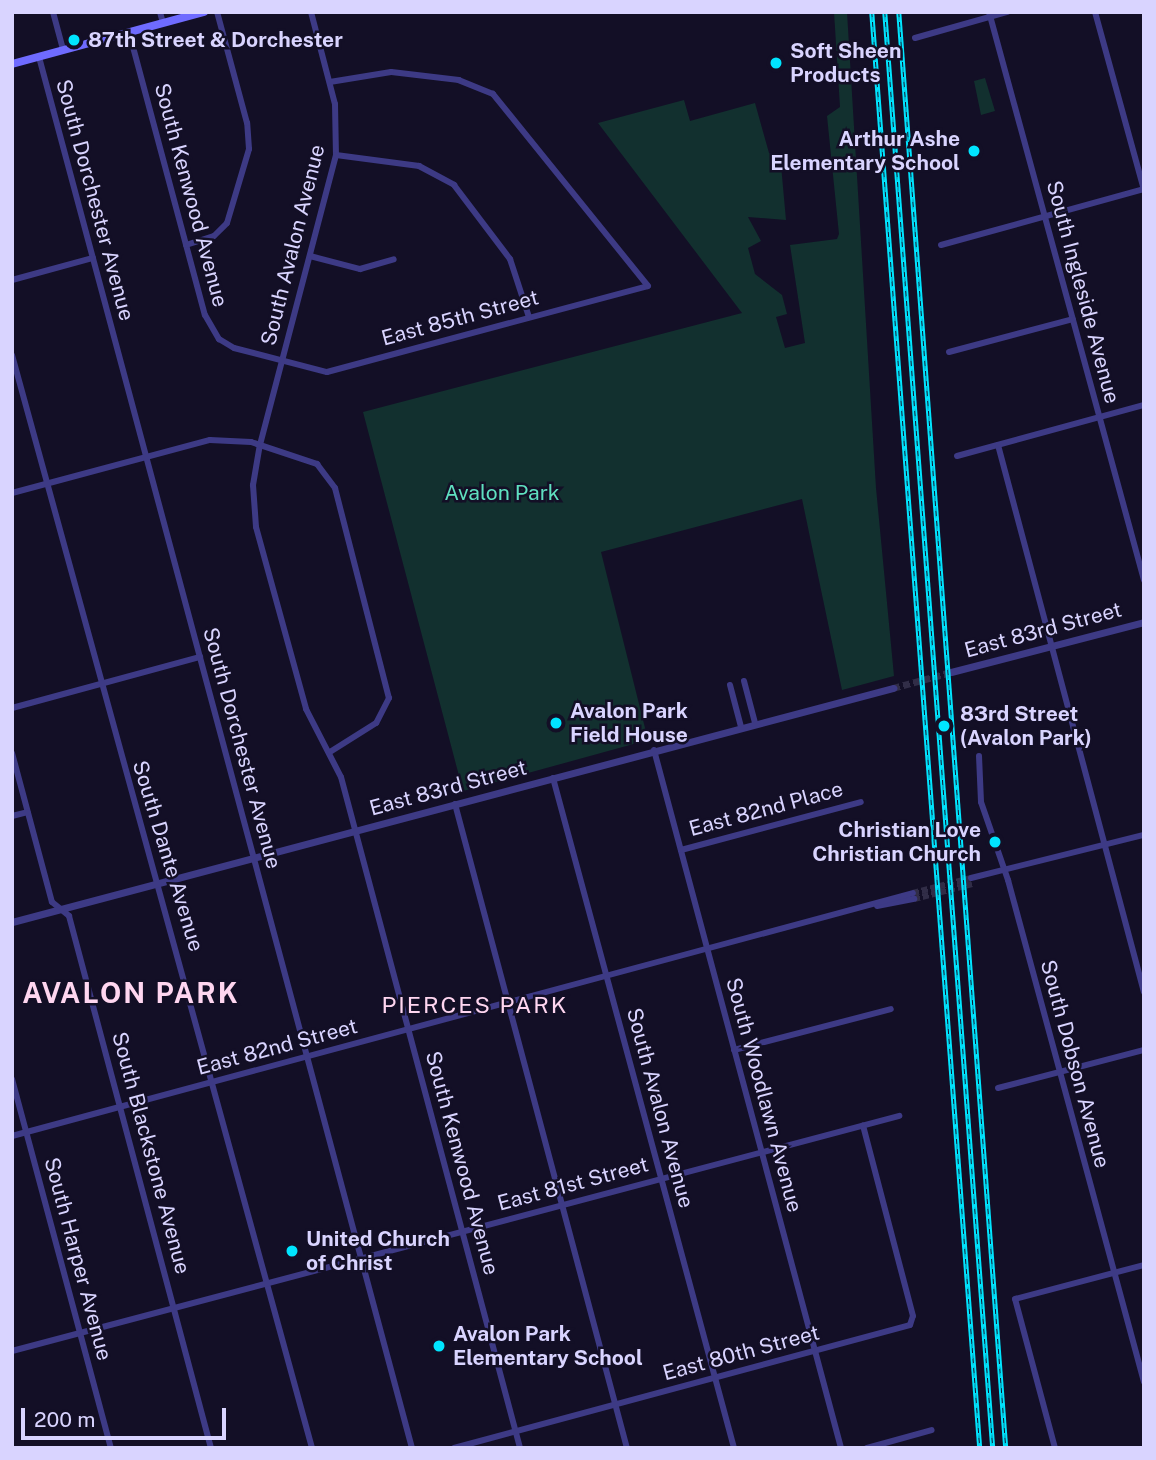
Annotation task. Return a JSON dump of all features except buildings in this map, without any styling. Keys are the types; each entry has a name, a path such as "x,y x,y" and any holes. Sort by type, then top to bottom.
{"main road":[{"path":"12,64 204,12"}],"street":[{"name":"South Dorchester Avenue","path":"53,12 63,50"},
{"path":"160,12 163,23"},
{"path":"186,244 214,236 227,223 249,149 247,123 217,12"},
{"name":"South Avalon Avenue","path":"260,444 336,155 337,119 311,12"},
{"path":"915,37 1007,12"},
{"path":"941,246 1144,189 1095,12"},
{"name":"South Ingleside Avenue","path":"990,15 1144,580"},
{"name":"South Kenwood Avenue","path":"129,33 212,331 234,348 282,360"},
{"name":"South Dorchester Avenue","path":"38,57 412,1448"},
{"name":"East 85th Street","path":"282,360 327,372 648,286 493,94 459,80 391,72 330,82"},
{"path":"336,155 419,166 454,186 510,259 529,317"},
{"path":"310,256 360,269 394,259"},
{"path":"12,280 93,258"},
{"path":"949,352 1073,319"},
{"name":"South Dante Avenue","path":"12,355 101,684 214,1082 312,1448"},
{"path":"957,456 1144,405"},
{"path":"12,493 210,440 260,444 307,458 330,479 388,689 387,707 376,723 330,752"},
{"name":"South Kenwood Avenue","path":"260,444 253,485 256,527 306,709 330,752 355,831 520,1448"},
{"path":"998,445 1144,992"},
{"name":"East 83rd Street","path":"951,672 1144,622"},
{"path":"12,708 200,657"},
{"path":"744,681 755,723"},
{"path":"730,685 741,727"},
{"name":"East 83rd Street","path":"12,922 893,688"},
{"name":"South Woodlawn Avenue","path":"654,750 841,1448"},
{"name":"South Blackstone Avenue","path":"12,753 52,902 69,916 211,1448"},
{"name":"South Dobson Avenue","path":"979,756 981,802 1003,872 1144,1382"},
{"name":"South Avalon Avenue","path":"553,778 734,1448"},
{"name":"East 82nd Place","path":"681,850 861,802"},
{"path":"455,804 627,1448"},
{"path":"12,816 28,811"},
{"path":"971,881 1144,835"},
{"name":"East 82nd Street","path":"12,1136 914,896"},
{"path":"734,1050 891,1009"},
{"path":"998,1088 1144,1050"},
{"name":"South Harper Avenue","path":"12,1079 111,1448"},
{"name":"East 81st Street","path":"12,1351 899,1116"},
{"name":"East 80th Street","path":"454,1448 815,1352 914,1322 863,1125"},
{"path":"1055,1448 1015,1299 1144,1265"},
{"path":"867,1448 932,1430"}],"green space":[{"name":"Avalon Park","path":"834,12 847,12 876,488 894,676 842,690 802,499 601,552 648,740 463,791 363,412 742,313 598,123 684,100 690,121 755,103 769,153 780,154 786,220 748,217 761,241 748,248 755,274 782,295 787,314 776,317 785,348 805,343 790,245 837,239 839,234 827,116 840,107"},
{"path":"985,78 995,111 981,115 974,81"}],"tunnel":[{"path":"893,688 951,672"},
{"path":"913,893 971,878"},
{"path":"914,899 972,884"}],"railway":[{"path":"872,12 980,1448"},
{"path":"885,12 993,1448"},
{"path":"899,12 1006,1448"}],"place":[{"name":"87th Street & Dorchester","path":"74,40"},
{"name":"Soft Sheen Products","path":"776,63"},
{"name":"Arthur Ashe Elementary School","path":"974,151"},
{"name":"Avalon Park Field House","path":"556,723"},
{"name":"83rd Street (Avalon Park)","path":"944,726"},
{"name":"Christian Love Christian Church","path":"995,842"},
{"name":"United Church of Christ","path":"292,1251"},
{"name":"Avalon Park Elementary School","path":"439,1346"}],"district":[{"name":"AVALON PARK","path":"131,993"},
{"name":"PIERCES PARK","path":"475,1005"}]}
